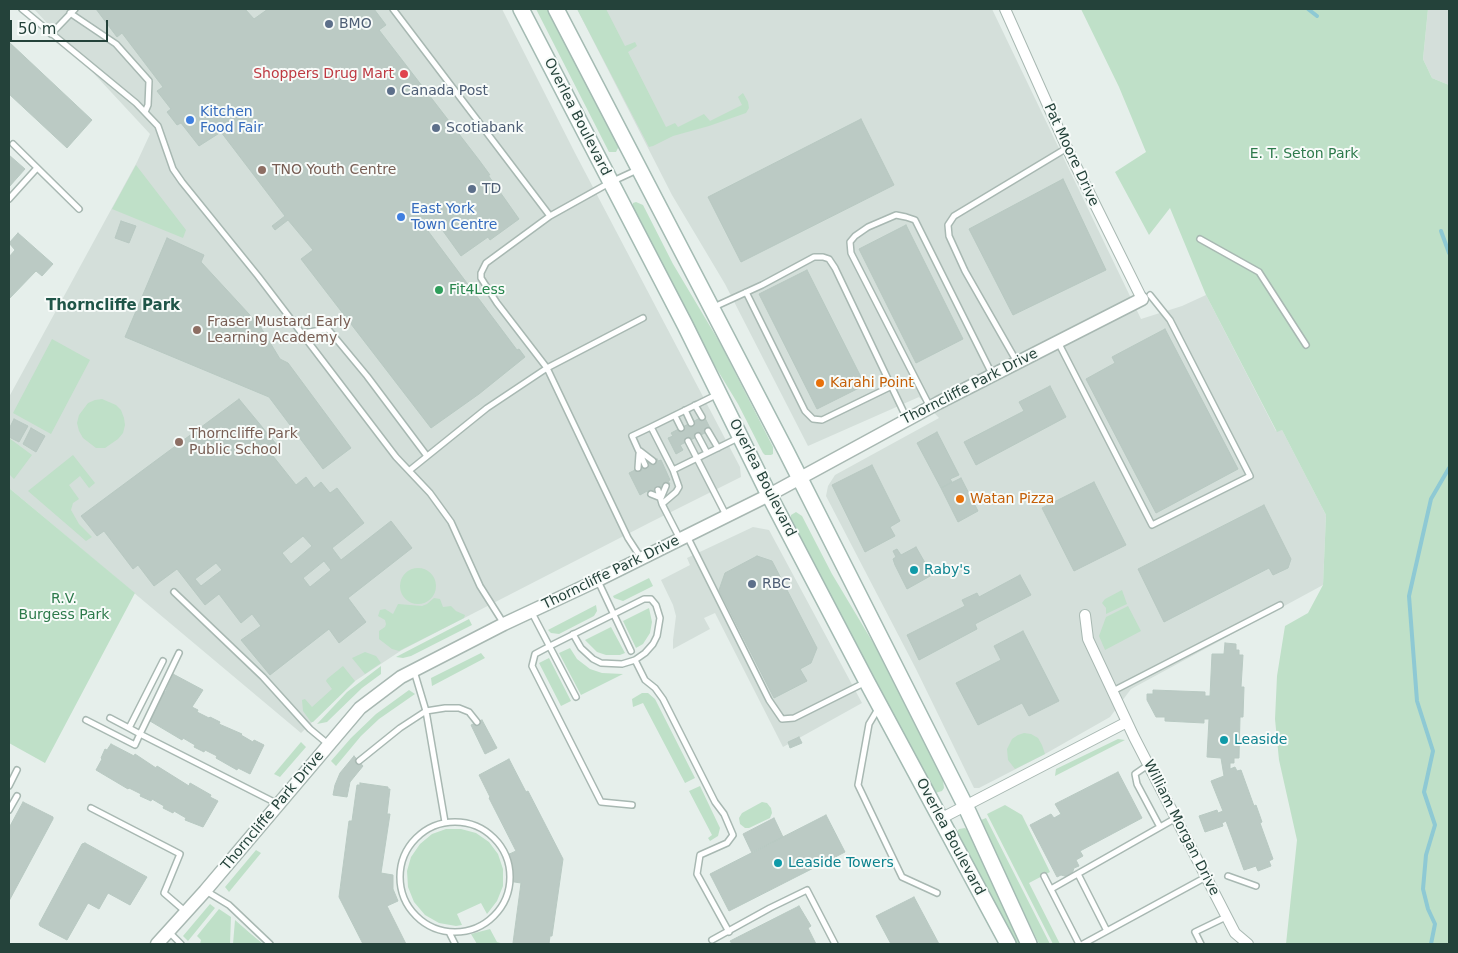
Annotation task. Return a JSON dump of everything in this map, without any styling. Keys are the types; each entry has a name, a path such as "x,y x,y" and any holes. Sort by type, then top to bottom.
{"main road":[{"name":"Overlea Boulevard","path":"521,9 769,494 867,682 1008,944"},
{"name":"Overlea Boulevard","path":"556,9 799,478 965,805 1029,944"}],"street":[{"name":"Pat Moore Drive","path":"1006,9 1067,148 1146,297"},
{"name":"Thorncliffe Park Drive","path":"156,944 205,891 360,708 400,676 684,538 930,407 1146,297"},
{"name":"William Morgan Drive","path":"1085,615 1088,639 1112,692 1235,933 1248,944"},
{"path":"940,819 1127,722"}],"lane":[{"path":"22,9 98,71 145,112 158,126 173,169 178,176 302,332 396,457 430,493 451,522 480,586 504,624"},
{"path":"393,9 550,216"},
{"path":"51,34 72,11 116,44 149,80 148,105 145,112"},
{"path":"12,144 80,209"},
{"path":"1017,362 965,270 949,236 948,225 954,216 1067,148"},
{"path":"9,199 37,168"},
{"path":"640,169 611,182 550,216 486,263 480,273 481,278 497,302 547,368 628,538 641,558"},
{"path":"930,407 851,253 850,242 868,227 896,216 906,216 915,220 992,375"},
{"path":"1200,239 1259,272 1306,345"},
{"path":"711,308 814,257 829,259 836,268 907,419"},
{"path":"746,292 805,411 813,419 822,420 892,386"},
{"path":"1058,342 1152,525 1250,476 1170,320 1146,297"},
{"path":"410,470 487,408 547,368 643,318"},
{"path":"302,332 328,329 367,376 427,456"},
{"path":"645,465 632,436 719,394"},
{"path":"696,405 702,417"},
{"path":"685,410 691,422"},
{"path":"675,416 681,428"},
{"path":"651,427 673,470 679,487 662,504"},
{"path":"708,431 718,448"},
{"path":"698,436 707,453"},
{"path":"673,470 741,437"},
{"path":"688,441 726,516"},
{"path":"640,451 654,461"},
{"path":"638,468 640,451"},
{"path":"661,498 666,486"},
{"path":"658,490 662,504 684,538 769,700 782,719 794,718 867,682"},
{"path":"651,494 661,498"},
{"path":"598,580 631,651"},
{"path":"174,592 263,677 310,730 329,745"},
{"path":"573,634 581,648 593,659 601,663 622,664 635,660 645,653 657,636 660,618 656,605 651,599 644,599 613,614 573,634 535,654 532,666 602,802 632,805"},
{"path":"1112,692 1280,605"},
{"path":"531,612 576,697"},
{"path":"86,720 135,745 179,653"},
{"path":"635,660 646,680 663,699 715,802 724,814 733,835 727,843 700,855 697,874 729,932"},
{"path":"129,728 163,661"},
{"path":"414,669 426,711 445,822"},
{"path":"880,705 869,724 858,785 902,876 937,893"},
{"path":"359,761 400,728 426,711 459,708 469,712 477,722"},
{"path":"110,718 278,804"},
{"path":"1149,765 1136,774 1136,784 1160,827"},
{"path":"9,786 17,770"},
{"path":"9,810 16,796"},
{"path":"91,808 180,854 164,893 186,912"},
{"path":"1051,889 1176,818"},
{"path":"445,822 464,822 482,828 497,840 507,856 511,875 508,894 504,902 499,911 486,924 468,931 449,932 432,928 417,918 406,904 400,888 400,870 404,853 414,838 428,828 445,822"},
{"path":"1078,874 1107,931"},
{"path":"1044,876 1081,944 1206,877"},
{"path":"1228,876 1256,886"},
{"path":"712,940 807,890 835,944"},
{"path":"205,891 230,906 270,944"},
{"path":"1202,944 1195,932 1227,917"},
{"path":"168,931 181,944"},
{"path":"449,932 455,944"}],"shaded area":[{"path":"34,9 502,9 575,153 740,467 741,477 402,650 355,681 301,733 9,488 9,397 137,162 150,134"},
{"path":"577,9 992,9 1141,319 1182,306 1206,295 1276,431 1282,430 1326,515 1323,585 1131,689 1110,717 1045,754 979,788 974,788 916,669 826,496 828,486 835,475 939,418 919,397 808,446 725,284 672,195"},
{"path":"1428,9 1449,9 1449,85 1432,78 1423,59"},
{"path":"753,527 769,530 862,703 783,747 715,613 704,618 710,629 673,649 676,616 661,580 690,565 687,558"}],"green space":[{"path":"536,9 550,9 618,142 619,146 616,152 609,152"},
{"path":"577,9 606,9 625,46 635,42 637,46 628,52 666,127 675,123 678,127 704,114 710,121 742,105 738,97 743,93 749,108 746,113 673,136 649,147"},
{"name":"E. T. Seton Park","path":"1081,9 1428,9 1423,59 1432,78 1449,85 1449,944 1286,944 1297,840 1279,760 1275,719 1277,676 1285,626 1308,613 1323,585 1326,515 1282,430 1277,432 1206,295 1170,208 1149,235 1115,172 1146,152 1119,87"},
{"path":"136,165 186,230 183,238 112,209"},
{"path":"636,202 643,205 673,264 720,343 773,447 773,454 765,455 763,453 738,404 701,343 632,210 633,203"},
{"path":"52,339 90,360 51,434 13,413"},
{"path":"102,399 116,405 121,410 125,425 123,433 118,439 105,448 96,448 83,438 77,423 79,415 88,403"},
{"path":"9,438 32,455 14,479 9,474"},
{"path":"73,455 95,483 89,488 80,476 69,485 79,499 73,503 71,510 79,524 92,537 86,541 28,491"},
{"name":"R.V. Burgess Park","path":"9,488 135,593 45,763 9,743"},
{"path":"796,512 802,516 832,574 875,646 943,780 944,788 942,791 931,792 791,522 791,515"},
{"path":"418,568 430,574 436,586 430,598 418,604 406,598 400,586 406,574"},
{"path":"649,578 653,586 623,601 614,598 613,596"},
{"path":"1122,590 1127,604 1106,614 1106,608 1102,603 1105,599"},
{"path":"434,598 440,599 443,607 451,606 456,611 465,615 464,618 399,651 392,649 379,639 379,631 386,624 385,620 378,616 380,610 385,609 393,614 398,604 422,606"},
{"path":"596,605 597,611 594,616 559,634 551,633 548,630"},
{"path":"1128,606 1141,631 1105,650 1099,636 1106,617"},
{"path":"649,608 652,622 650,633 643,644 636,648 623,621"},
{"path":"469,619 472,625 411,656 396,657"},
{"path":"611,627 625,653 606,655 597,652 585,640"},
{"path":"570,648 577,659 590,669 602,673 623,674 581,695 559,653"},
{"path":"365,652 376,656 381,663 365,674 352,658"},
{"path":"481,653 485,658 432,686 431,678"},
{"path":"549,658 571,701 561,706 539,663"},
{"path":"343,666 355,681 311,722 303,711 302,700 305,699 312,707 332,689 326,681"},
{"path":"381,666 381,674 362,688 327,722 317,724 347,692"},
{"path":"409,690 415,694 379,719 361,736 336,766 331,761 376,714"},
{"path":"642,693 648,693 655,699 695,778 685,783 643,703 633,707 632,699"},
{"path":"1024,733 1038,738 1045,754 1015,769 1008,760 1007,749 1012,739"},
{"path":"1118,739 1125,740 1055,776 1056,769"},
{"path":"301,742 306,747 280,777 274,774"},
{"path":"700,786 720,828 718,836 710,841 708,838 712,835 689,791"},
{"path":"762,802 767,803 771,808 770,818 749,828 745,828 740,824 739,818 742,813"},
{"path":"1005,805 1022,815 1050,872 1029,883 1060,944 1053,944 987,814"},
{"path":"986,818 1050,944 1039,944 982,825 981,820"},
{"path":"965,828 969,831 1023,944 1011,944 956,833 959,829"},
{"path":"446,829 461,829 476,833 489,842 498,854 503,869 503,886 497,901 487,914 481,903 457,914 462,925 456,926 439,923 425,915 414,902 408,887 407,871 411,857 420,844 432,834"},
{"path":"256,850 261,853 229,892 225,887"},
{"path":"210,904 215,908 188,941 183,936"},
{"path":"219,909 231,917 230,944 200,944 201,940 197,936"},
{"path":"235,920 251,934 263,944 233,944"},
{"path":"490,929 497,942 504,944 477,944 471,934"}],"building":[{"name":"East York Town Centre","path":"96,9 245,9 254,19 268,9 374,9 386,25 379,30 479,160 519,219 490,240 488,237 461,256 438,224 428,231 517,350 519,349 525,357 479,394 431,428 301,259 313,250 288,220 275,230 272,226 285,216 221,132 199,146 181,123 177,125 167,112 171,109 157,91 163,87 122,33 117,37"},
{"path":"9,42 92,120 67,148 9,94"},
{"path":"861,119 894,185 741,262 708,197"},
{"path":"9,155 25,169 9,187"},
{"path":"1063,179 1106,270 1013,315 969,229"},
{"path":"121,221 136,226 129,243 115,238"},
{"path":"906,225 963,339 916,363 859,249"},
{"path":"18,233 53,264 42,276 36,271 9,299 9,257 15,250 9,243"},
{"path":"167,238 204,255 201,262 260,326 280,359 288,363 351,448 323,469 269,397 125,337"},
{"path":"807,270 865,385 817,409 759,294"},
{"path":"1165,329 1238,469 1156,513 1086,379 1115,363 1112,357"},
{"path":"1050,386 1066,417 976,465 964,442 1024,411 1019,402"},
{"path":"239,399 277,445 269,451 296,485 306,477 314,488 321,482 330,493 337,488 364,523 332,548 341,560 391,521 412,548 348,598 366,622 339,643 329,629 270,675 241,640 261,626 252,614 241,623 219,594 205,605 177,569 154,586 138,565 133,569 104,531 97,536 81,516","holes":["303,536 312,546 291,564 282,553","324,561 331,570 310,587 303,578","216,563 222,570 201,586 195,579"]},
{"path":"704,416 711,430 680,445 683,450 676,454 668,438 673,436 671,433"},
{"path":"14,419 28,426 19,442 9,437 9,429"},
{"path":"31,428 45,436 36,452 23,444"},
{"path":"937,432 959,475 950,479 952,482 941,488 917,443"},
{"path":"657,459 658,461 661,460 670,484 649,494 647,491 640,495 629,473"},
{"path":"872,465 900,521 890,527 895,536 865,552 832,485"},
{"name":"Watan Pizza","path":"961,478 978,511 958,522 941,488"},
{"path":"1094,482 1126,545 1074,571 1042,508"},
{"path":"1264,505 1291,559 1288,568 1273,575 1269,568 1164,622 1138,569"},
{"name":"Raby's","path":"916,547 932,575 907,589 895,565 893,559 896,557 893,551 897,549 901,555"},
{"path":"757,556 772,561 817,648 811,663 800,669 807,681 774,698 719,590 725,573"},
{"path":"1020,575 1031,595 975,624 977,629 919,660 907,635 965,606 962,600 977,593 979,597"},
{"path":"1023,631 1059,701 1029,716 1022,703 978,725 956,683 1001,660 994,646"},
{"name":"Leaside","path":"1225,643 1236,644 1236,650 1239,650 1239,655 1243,655 1241,687 1244,687 1243,717 1240,717 1239,758 1234,758 1234,763 1230,763 1230,769 1235,767 1237,771 1241,770 1254,806 1256,805 1262,822 1260,823 1273,859 1269,861 1271,866 1258,871 1256,866 1244,870 1226,821 1222,823 1223,826 1205,832 1199,816 1217,810 1218,813 1223,811 1211,781 1224,776 1221,758 1207,757 1209,719 1204,719 1204,723 1165,721 1165,717 1156,717 1147,700 1147,694 1153,694 1153,690 1205,692 1205,696 1210,696 1212,654 1224,654"},
{"path":"173,674 203,690 192,707 198,710 197,712 220,722 219,724 242,734 253,742 254,740 264,745 250,774 238,768 237,770 216,758 217,756 194,747 195,745 183,738 182,740 150,721 159,704 157,703 163,692 165,693"},
{"path":"482,720 497,748 485,754 471,725"},
{"path":"799,737 802,743 790,748 788,742"},
{"path":"111,744 134,756 135,754 189,786 190,783 218,801 203,827 185,820 186,818 174,811 173,813 152,799 151,801 140,796 141,794 128,789 96,770 105,749 107,750"},
{"path":"354,756 363,766 350,782 347,797 333,795 340,773"},
{"path":"509,759 526,792 528,791 563,859 552,936 550,936 549,944 513,943 521,883 508,881 505,856 516,851 479,775"},
{"path":"1118,772 1142,818 1080,851 1083,856 1076,860 1079,866 1074,868 1072,874 1068,877 1061,875 1057,877 1030,825 1051,814 1054,818 1061,814 1055,804"},
{"path":"360,783 388,787 390,789 387,814 390,814 381,873 393,875 393,889 398,901 387,906 406,944 363,944 339,897 349,821 352,821 357,785 360,785"},
{"path":"23,802 53,817 53,819 9,901 9,828"},
{"name":"Leaside Towers","path":"826,815 845,852 729,911 710,874"},
{"path":"774,818 783,837 752,853 743,834"},
{"path":"85,843 147,877 130,905 108,893 99,909 88,903 67,940 39,924 82,844"},
{"path":"914,897 939,944 891,944 876,916"},
{"path":"799,906 811,926 808,928 816,944 732,944 730,941"}],"waterway":[{"path":"1308,9 1317,16"},
{"path":"1441,231 1449,253"},
{"path":"1431,944 1435,924 1428,909 1423,889 1426,855 1435,825 1424,792 1433,751 1417,701 1409,596 1431,499 1449,468"}],"place":[{"name":"BMO","path":"329,24"},
{"name":"Shoppers Drug Mart","path":"404,74"},
{"name":"Canada Post","path":"391,91"},
{"name":"Kitchen Food Fair","path":"190,120"},
{"name":"Scotiabank","path":"436,128"},
{"name":"TNO Youth Centre","path":"262,170"},
{"name":"TD","path":"472,189"},
{"name":"East York Town Centre","path":"401,217"},
{"name":"Fit4Less","path":"439,290"},
{"name":"Fraser Mustard Early Learning Academy","path":"197,330"},
{"name":"Karahi Point","path":"820,383"},
{"name":"Thorncliffe Park Public School","path":"179,442"},
{"name":"Watan Pizza","path":"960,499"},
{"name":"Raby's","path":"914,570"},
{"name":"RBC","path":"752,584"},
{"name":"Leaside","path":"1224,740"},
{"name":"Leaside Towers","path":"778,863"}],"district":[{"name":"Thorncliffe Park","path":"113,306"}]}
